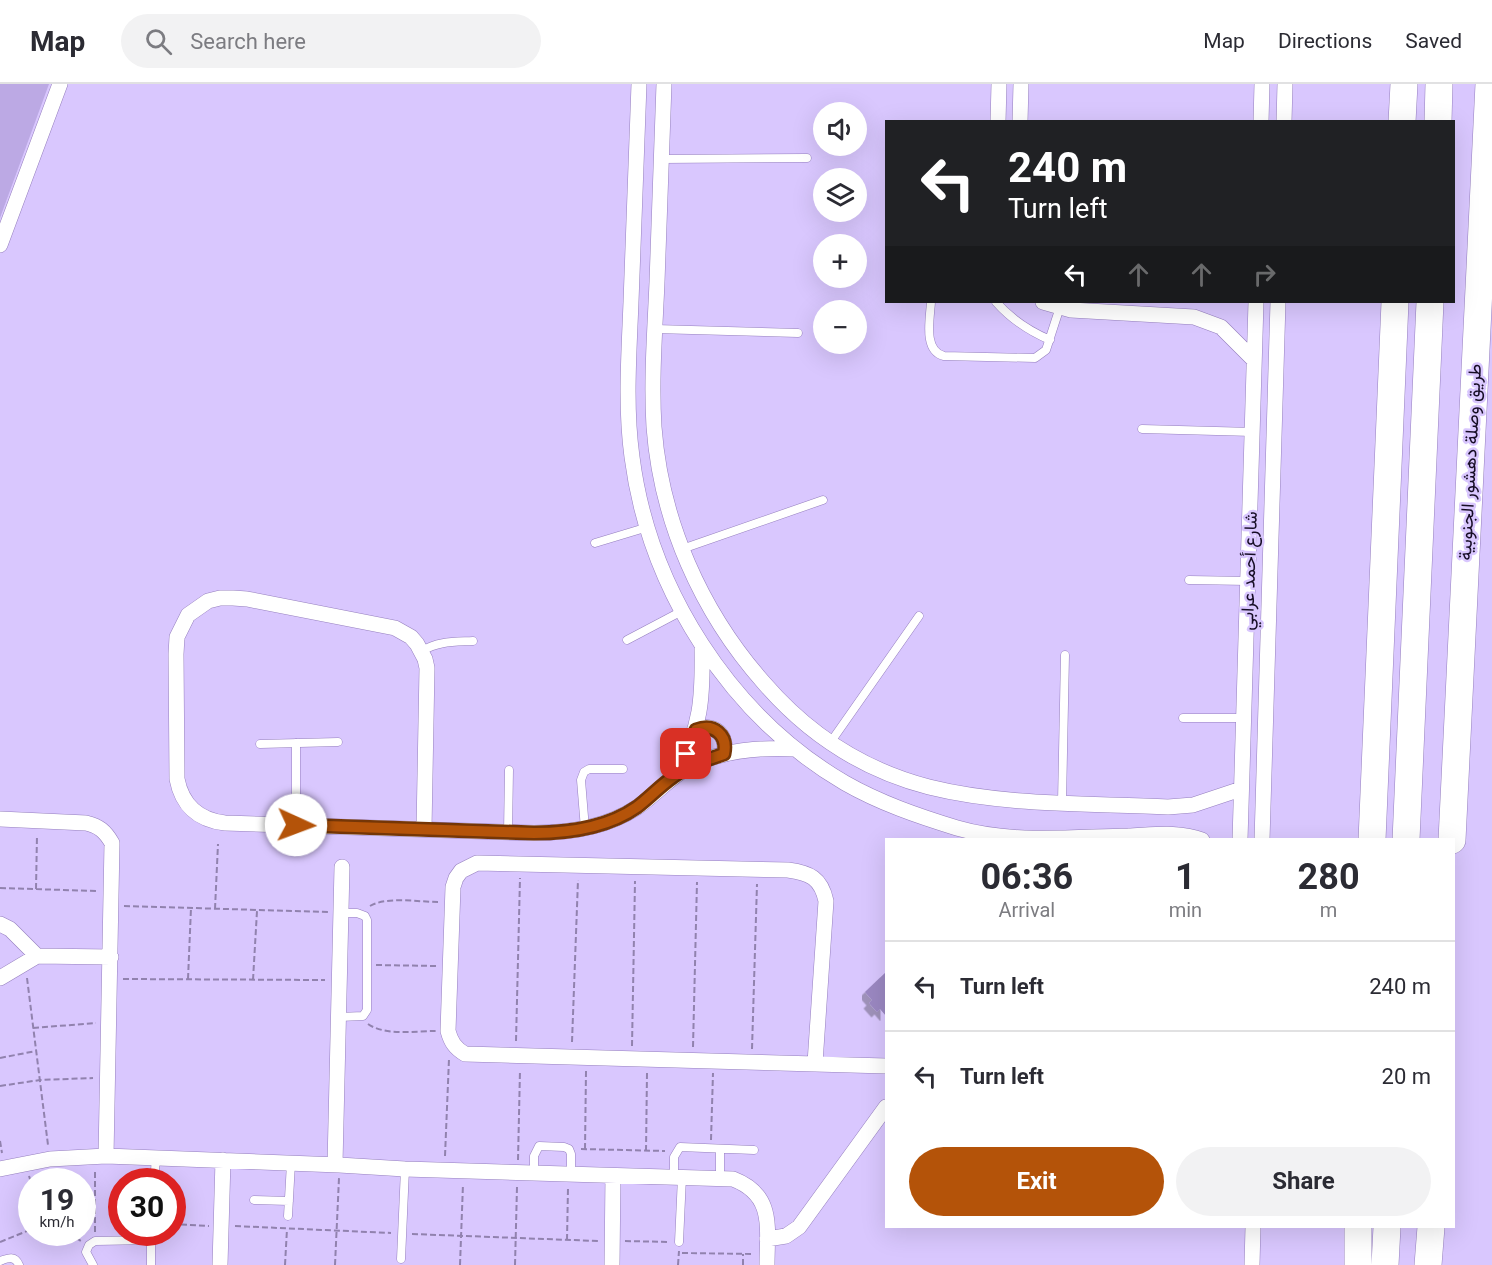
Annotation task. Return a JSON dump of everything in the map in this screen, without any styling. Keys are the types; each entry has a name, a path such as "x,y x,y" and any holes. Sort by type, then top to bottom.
{"highway":[{"path":"1402,120 1404,84"},
{"path":"1437,120 1439,84"},
{"name":"طريق وصلة دهشور الجنوبية","path":"1452,838 1489,84"},
{"path":"1372,838 1395,303"},
{"path":"1406,838 1430,303"},
{"path":"1358,1228 1358,1265"},
{"path":"1385,1265 1387,1228"},
{"path":"1428,1265 1431,1228"}],"street":[{"path":"0,245 60,84"},
{"path":"639,84 631,294 629,430 638,489 648,527 663,571 682,611 702,645 755,712 795,749 846,783 876,799 915,814 981,834 1026,838 1178,834 1194,838"},
{"path":"664,84 653,400 657,456 669,512 682,549 710,609 739,653 793,714 830,743 859,761 927,787 1000,800 1181,806 1193,805 1241,789"},
{"path":"998,120 999,84"},
{"path":"1020,120 1021,84"},
{"path":"1261,120 1262,84"},
{"path":"1284,120 1285,84"},
{"path":"631,294 656,296"},
{"path":"1046,303 1071,310 1194,317 1221,327 1254,360"},
{"name":"شارع أحمد عرابي","path":"1240,838 1256,303"},
{"path":"1262,838 1278,303"},
{"path":"424,829 427,668 422,651 411,637 386,626 247,598 220,598 208,601 188,615 177,637 176,654 176,766 179,791 184,802 192,811 214,822 508,832 554,833 585,829 618,817 636,808 673,777 689,767 724,754 747,749 795,749"},
{"path":"673,777 696,730 703,688 702,645"},
{"path":"1245,675 1266,676"},
{"path":"696,730 708,727 718,731 725,742 724,754"},
{"path":"0,819 97,825 112,843 110,1022 101,1157"},
{"path":"815,1063 826,900 823,887 804,872 697,867 477,863 461,871 456,878 452,903 449,1035 456,1048 465,1054 885,1066"},
{"path":"337,1165 342,867"},
{"path":"0,924 9,929 31,960"},
{"path":"0,978 31,960 111,957"},
{"path":"767,1253 800,1227 885,1108"},
{"path":"0,1169 50,1159 101,1157 733,1179 757,1192 764,1203 767,1216 767,1253"},
{"path":"220,1265 223,1160"},
{"path":"612,1265 613,1176"},
{"path":"1252,1265 1253,1228"}],"lane":[{"path":"661,159 807,158"},
{"path":"931,303 930,344 940,355 1031,359 1043,353 1050,340 1060,307"},
{"path":"997,303 1019,324 1050,340"},
{"path":"655,329 798,333"},
{"path":"1142,429 1253,432"},
{"path":"682,549 824,500"},
{"path":"595,543 648,527"},
{"path":"1189,580 1248,581"},
{"path":"627,640 682,611"},
{"path":"830,743 919,616"},
{"path":"422,651 430,645 441,642 473,641"},
{"path":"1062,802 1065,655"},
{"path":"1183,718 1244,718"},
{"path":"261,744 338,742"},
{"path":"296,743 296,825"},
{"path":"585,829 581,780 584,772 589,769 623,769"},
{"path":"508,832 509,770"},
{"path":"339,1017 363,1016 367,1010 367,920 362,915 341,913"},
{"path":"534,1173 534,1156 539,1146 564,1146 571,1154 570,1174"},
{"path":"679,1242 676,1152 680,1148 754,1150"},
{"path":"720,1149 720,1178"},
{"path":"155,1168 156,1158"},
{"path":"288,1216 291,1163"},
{"path":"401,1259 405,1169"},
{"path":"254,1200 289,1201"},
{"path":"90,1246 86,1252 93,1265"},
{"path":"151,1246 151,1265"},
{"path":"0,1261 10,1257 15,1259 19,1265"}],"path":[{"path":"36,889 37,821"},
{"path":"215,909 218,844"},
{"path":"515,1055 520,864"},
{"path":"579,865 579,1057 585,1149"},
{"path":"631,1058 635,866"},
{"path":"693,1059 697,867"},
{"path":"751,1061 758,869"},
{"path":"0,888 36,889 191,908 341,913"},
{"path":"362,915 366,908 376,903 452,903"},
{"path":"188,980 191,908"},
{"path":"253,980 257,910"},
{"path":"31,960 33,1028 50,1159"},
{"path":"367,965 450,966"},
{"path":"110,979 339,980"},
{"path":"363,1016 375,1029 449,1035 445,1170"},
{"path":"33,1028 110,1022"},
{"path":"0,1058 36,1051"},
{"path":"646,1151 648,1058"},
{"path":"711,1148 713,1060"},
{"path":"0,1086 40,1080 108,1078"},
{"path":"569,1149 676,1152"},
{"path":"96,1205 101,1157"},
{"path":"335,1265 337,1165"},
{"path":"460,1265 463,1171"},
{"path":"567,1240 570,1174"},
{"path":"285,1265 288,1216"},
{"path":"186,1225 567,1240 679,1242 678,1265"},
{"path":"0,1242 18,1235"},
{"path":"679,1253 767,1253"},
{"path":"743,1254 743,1265"}],"shaded area":[{"path":"0,84 49,84 0,218"}],"building":[{"path":"885,973 885,1015 880,1009 877,1012 869,1003 872,1000 865,992"}],"route":[{"path":"296,825 534,833 572,832 599,825 636,808 673,777 689,767 724,754 725,742 714,728 702,727 696,730 686,754"}]}
